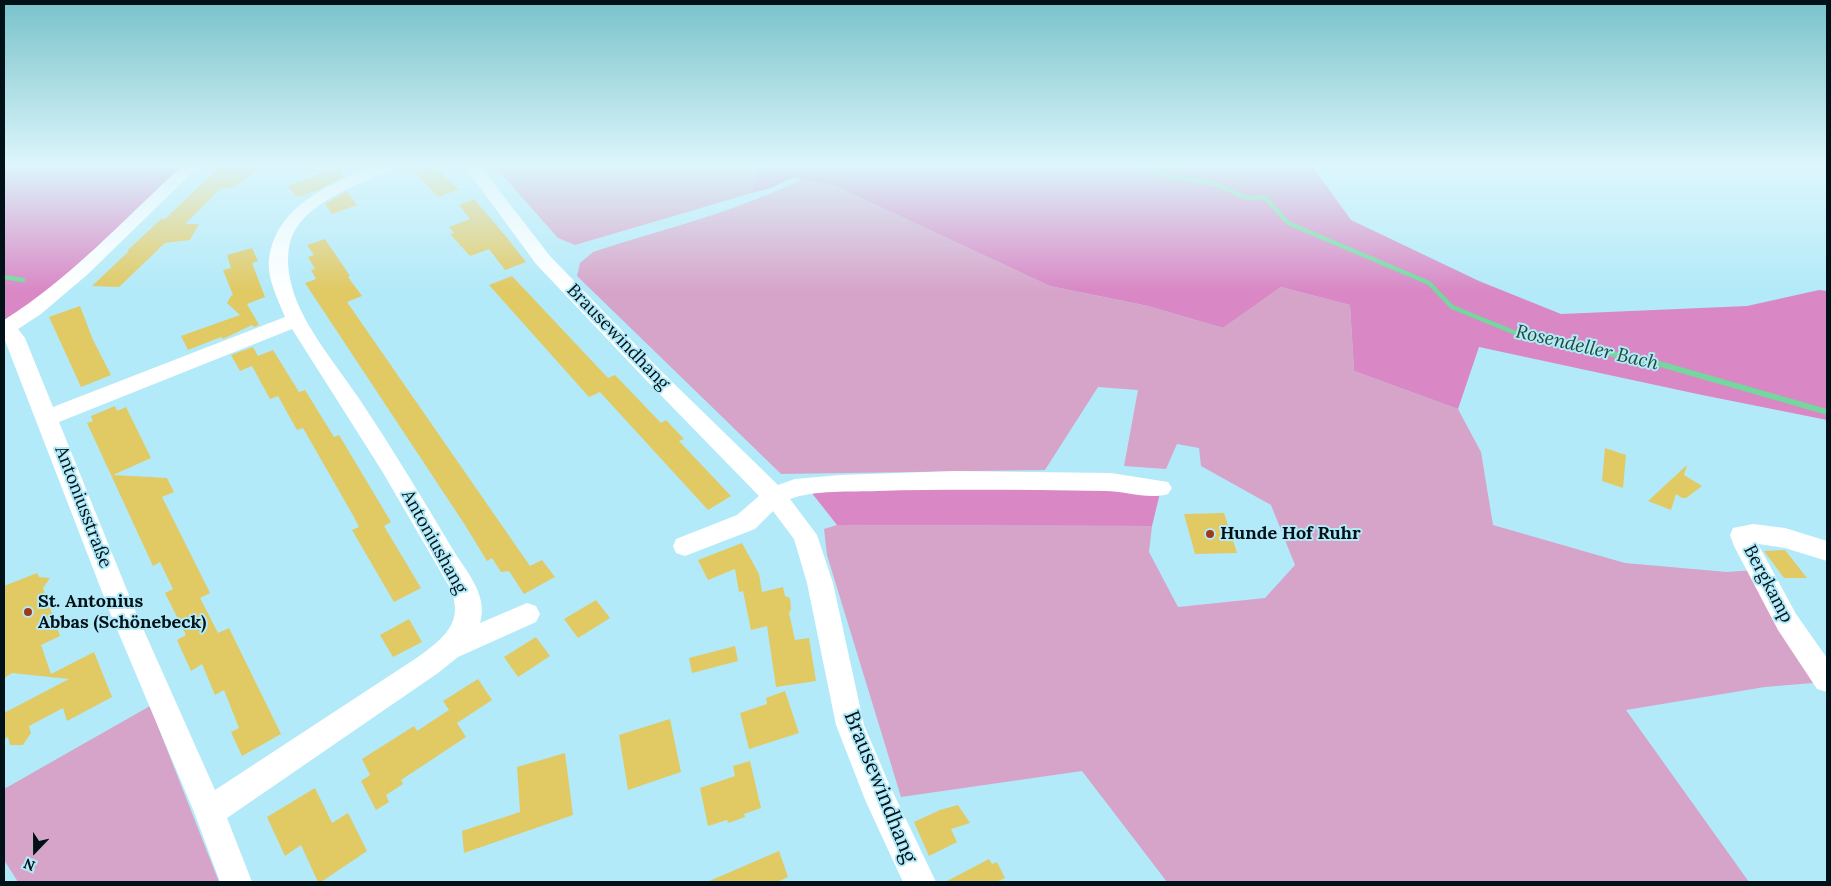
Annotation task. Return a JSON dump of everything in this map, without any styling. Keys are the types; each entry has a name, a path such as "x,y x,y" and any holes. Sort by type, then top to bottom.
{"street":[{"path":"5,328 34,310 146,208"},
{"name":"Antoniushang","path":"208,812 428,665 450,648 465,624 469,609 465,593 432,533 296,320 285,299 280,273 280,248 285,231 304,208"},
{"name":"Brausewindhang","path":"504,208 543,260 654,376 774,496 805,535 820,582 850,725 877,792 920,882"},
{"path":"48,418 296,320"},
{"name":"Antoniusstraße","path":"5,328 15,338 124,615 236,882"},
{"path":"685,546 746,522 774,496 795,488 955,480 1111,482 1160,488"},
{"name":"Bergkamp","path":"1827,551 1772,535 1760,533 1742,535 1783,616 1827,680"},
{"path":"450,648 527,614"}],"shaded area":[{"path":"4,208 146,208 106,246 13,323 4,328"},
{"path":"532,208 700,208 575,245 558,238"},
{"path":"732,208 883,208 1050,286 1148,306 1223,328 1281,287 1350,305 1354,371 1458,409 1481,452 1493,525 1625,563 1727,572 1756,570 1825,682 1765,687 1626,710 1749,882 1167,882 1082,771 901,797 827,555 824,529 837,525 1152,526 1149,552 1178,607 1265,598 1295,565 1271,505 1201,466 1199,448 1177,444 1166,469 1124,466 1138,390 1098,387 1045,470 781,474 577,276 580,263 593,252"},
{"path":"883,208 1343,208 1351,220 1479,281 1561,314 1747,306 1819,290 1827,291 1827,420 1479,347 1458,409 1354,371 1350,305 1281,287 1223,328 1148,306 1050,286"},
{"path":"993,484 1160,493 1152,526 837,525 811,492"},
{"path":"150,706 219,882 18,882 4,860 4,789"}],"building":[{"path":"176,208 201,208 185,224 199,224 190,240 165,243 119,287 92,286 161,219 165,219"},
{"path":"328,208 348,208 332,214"},
{"path":"462,208 482,208 526,262 505,270 489,249 470,256 450,234 454,233 449,227 470,219"},
{"path":"325,239 362,296 347,302 530,566 542,560 555,577 524,594 509,571 501,572 492,558 487,561 305,283 316,279 311,270 315,269 308,257 314,255 307,245"},
{"path":"252,248 258,261 252,263 265,297 247,304 259,325 254,327 252,325 223,339 221,337 188,350 181,336 240,315 227,303 233,295 223,270 231,268 227,255"},
{"path":"512,276 608,378 615,375 661,423 666,420 684,439 679,441 731,496 708,510 600,392 589,397 489,285"},
{"path":"80,306 93,340 111,375 81,387 49,317"},
{"path":"253,347 258,356 273,350 299,392 305,390 334,437 339,435 391,522 384,526 421,588 394,602 352,530 359,527 354,517 303,428 297,430 278,396 270,399 252,366 240,371 231,355"},
{"path":"115,406 117,411 126,407 151,458 113,475 167,478 174,492 162,497 210,593 200,598 218,633 229,628 281,734 242,756 231,732 239,728 224,690 215,695 202,664 191,671 177,640 186,635 165,593 173,589 160,562 153,566 87,423 93,421 91,416"},
{"path":"1605,448 1626,455 1623,488 1602,481"},
{"path":"1687,465 1684,475 1702,486 1686,498 1676,494 1671,510 1648,501"},
{"name":"Hunde Hof Ruhr","path":"1224,513 1237,553 1195,554 1184,514"},
{"path":"742,543 759,574 762,592 783,587 785,596 790,598 791,609 789,613 795,640 809,638 816,681 776,687 767,626 751,630 743,591 739,592 735,569 708,580 698,560"},
{"path":"1785,550 1807,578 1784,578 1764,551"},
{"path":"37,573 39,577 50,578 43,588 60,636 41,645 51,674 94,652 112,697 67,721 63,708 29,726 31,733 23,745 10,745 8,737 4,739 4,713 69,679 12,673 4,678 4,586"},
{"path":"596,600 610,618 578,638 564,619"},
{"path":"409,619 422,642 393,657 380,635"},
{"path":"536,637 550,656 518,677 504,657"},
{"path":"735,646 738,661 692,673 689,658"},
{"path":"478,679 492,700 457,723 466,737 401,780 403,784 386,795 389,802 376,810 361,781 370,775 362,759 414,726 417,731 449,710 443,701"},
{"path":"785,691 799,733 749,749 740,713 767,704 766,698"},
{"path":"670,719 681,772 628,790 619,735"},
{"path":"565,753 573,815 464,853 462,831 520,812 517,767"},
{"path":"750,761 761,808 744,814 745,817 728,823 727,820 708,826 700,788 735,776 733,766"},
{"path":"315,788 332,823 348,813 367,851 321,882 318,882 301,845 285,856 267,817"},
{"path":"958,805 970,823 951,829 957,842 929,856 914,822 940,810"},
{"path":"779,851 788,877 777,882 707,882"},
{"path":"989,859 992,864 997,862 1005,878 996,882 945,882"}],"waterway":[{"name":"Rosendeller Bach","path":"1275,208 1288,223 1429,283 1452,307 1523,336 1620,356"},
{"path":"4,277 23,280"},
{"name":"Rosendeller Bach","path":"1613,354 1660,364 1827,412"}],"place":[{"name":"Hunde Hof Ruhr","path":"1210,534"},
{"name":"St. Antonius Abbas (Schönebeck)","path":"28,612"}]}
